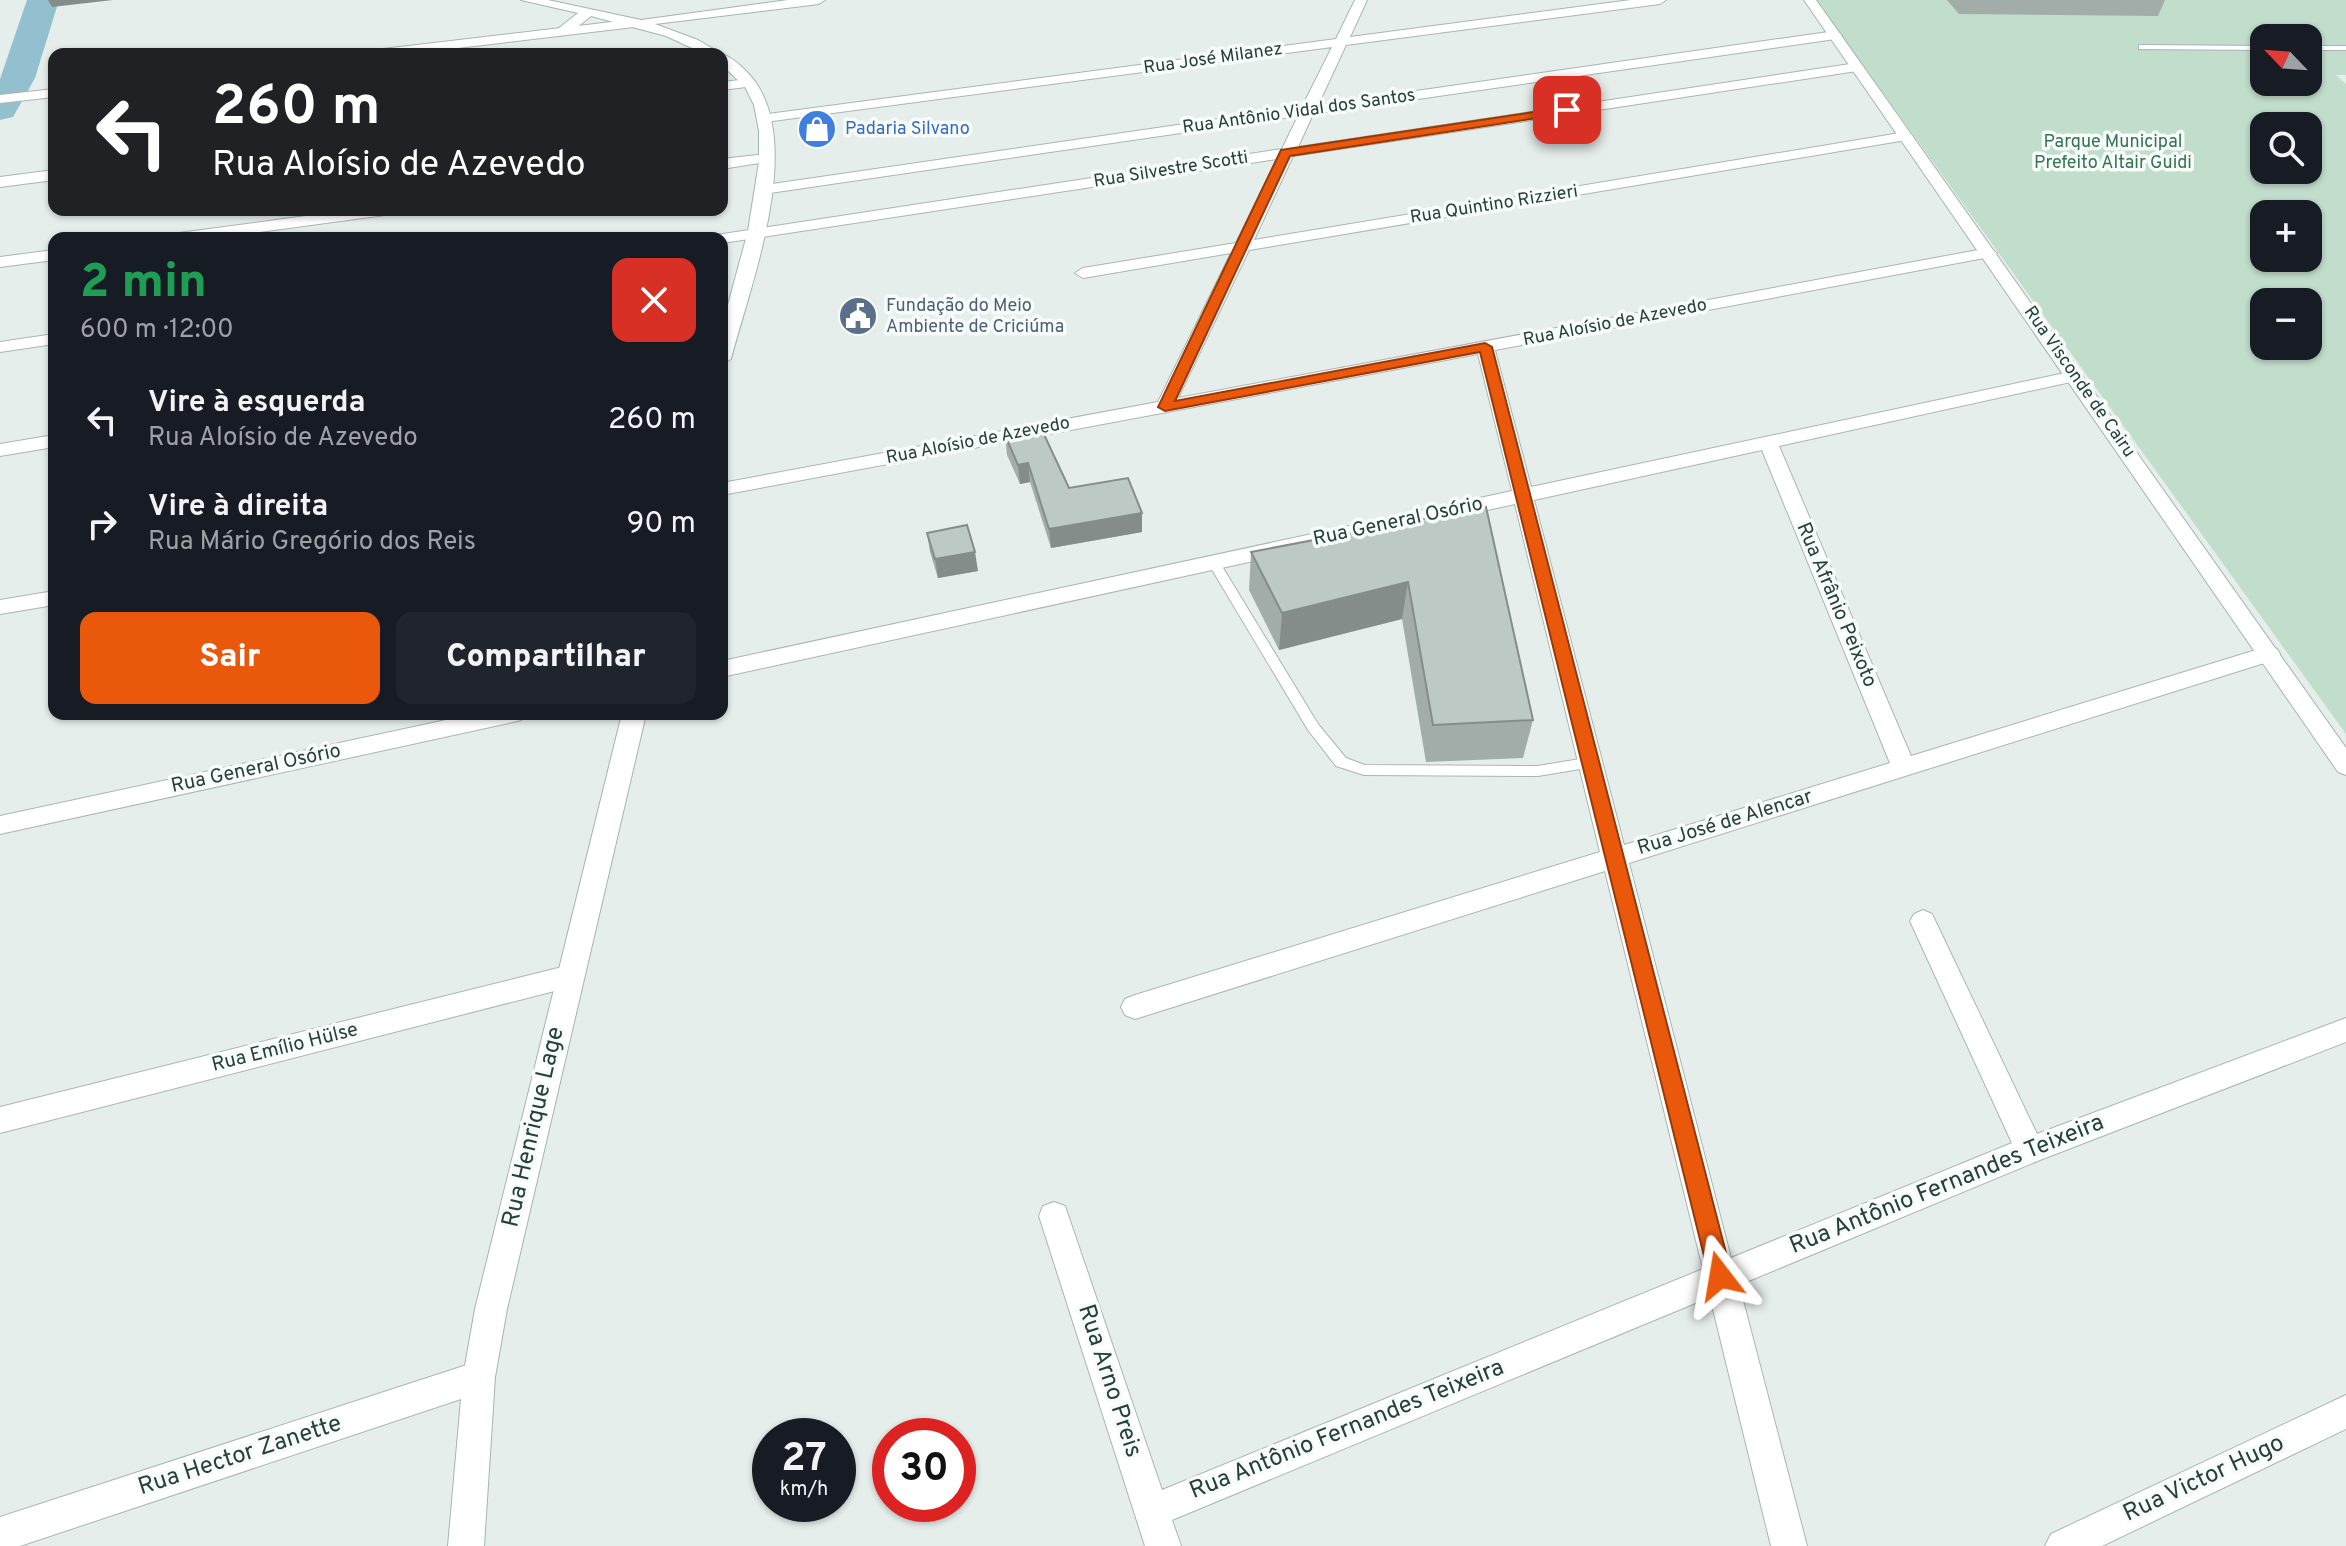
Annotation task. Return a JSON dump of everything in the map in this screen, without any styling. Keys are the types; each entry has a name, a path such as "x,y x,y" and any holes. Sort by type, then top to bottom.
{"street":[{"path":"527,0 637,23 681,37 703,48"},
{"path":"424,48 819,0"},
{"path":"1165,407 1361,0"},
{"name":"Rua José Milanez","path":"765,118 1611,3 1660,0"},
{"name":"Rua Visconde de Cairu","path":"1810,0 2346,766"},
{"path":"564,31 588,12"},
{"name":"Rua Antônio Vidal dos Santos","path":"763,189 1835,35"},
{"path":"728,64 749,83 765,118 766,158 754,233 728,323"},
{"name":"Rua Silvestre Scotti","path":"728,237 1857,67"},
{"path":"728,85 749,83"},
{"path":"0,99 48,94"},
{"name":"Rua Quintino Rizzieri","path":"1083,273 1906,136"},
{"path":"728,163 766,158"},
{"path":"0,182 48,176"},
{"path":"223,232 341,216"},
{"name":"Rua Aloísio de Azevedo","path":"728,488 1989,253"},
{"path":"0,262 48,256"},
{"path":"0,347 48,340"},
{"path":"1485,347 1789,1546"},
{"name":"Rua General Osório","path":"728,668 2074,376"},
{"path":"0,450 48,442"},
{"name":"Rua Afrânio Peixoto","path":"1768,442 1904,767"},
{"path":"0,607 48,599"},
{"name":"Rua José de Alencar","path":"1135,1007 2269,654"},
{"name":"Rua General Osório","path":"0,825 485,720"},
{"name":"Rua Henrique Lage","path":"466,1546 479,1377 500,1269 633,720"},
{"path":"1923,921 2030,1150"},
{"name":"Rua Emílio Hülse","path":"0,1120 570,976"},
{"name":"Rua Antônio Fernandes Teixeira","path":"1152,1511 2030,1150 2346,1030"},
{"name":"Rua Arno Preis","path":"1054,1216 1163,1546"},
{"name":"Rua Hector Zanette","path":"0,1535 479,1377"},
{"name":"Rua Victor Hugo","path":"2063,1546 2346,1412"}],"lane":[{"path":"2142,47 2250,48"},
{"path":"2322,48 2346,48"},
{"path":"1214,563 1279,674 1341,762 1364,770 1538,771 1592,762"}],"green space":[{"name":"Parque Municipal Prefeito Altair Guidi","path":"1816,0 2346,0 2346,75 2336,75 2346,84 2346,734"}],"building":[{"path":"1041,428 1069,488 1128,478 1142,513 1049,529 1028,463 1018,465 1005,435"},
{"path":"1486,507 1533,720 1433,725 1408,582 1282,613 1251,552"},
{"path":"967,525 975,552 935,559 927,533"}],"waterway":[{"path":"0,109 18,78 43,0"}],"place":[{"name":"Padaria Silvano","path":"817,129"},
{"name":"Fundação do Meio Ambiente de Criciúma","path":"858,316"}],"route":[{"path":"1567,110 1285,153 1165,407 1485,347 1720,1276"}]}
